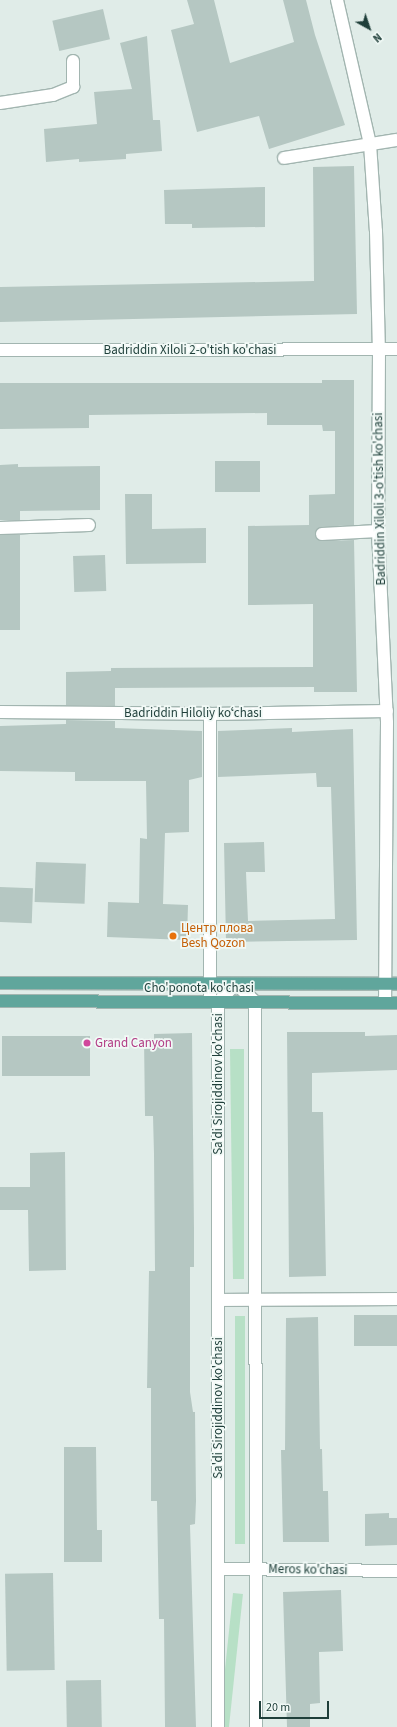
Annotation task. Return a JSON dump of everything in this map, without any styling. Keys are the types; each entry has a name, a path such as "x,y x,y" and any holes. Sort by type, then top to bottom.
{"main road":[{"name":"Cho'ponota ko'chasi","path":"0,983 391,984"},
{"name":"Cho'ponota ko'chasi","path":"0,1001 391,1003"}],"street":[{"name":"Badriddin Xiloli 3-o'tish ko'chasi","path":"337,0 370,144 376,231 379,350 378,532 390,718 391,1003"},
{"path":"0,103 53,95 74,87 74,61"},
{"path":"284,158 397,140"},
{"name":"Badriddin Xiloli 2-o'tish ko'chasi","path":"0,350 397,349"},
{"path":"0,528 89,525"},
{"path":"322,534 378,532"},
{"name":"Badriddin Hiloliy koʻchasi","path":"0,712 210,714 390,718"},
{"path":"210,714 210,984 214,1002"},
{"path":"236,984 255,1002 256,1727"},
{"name":"Sa'di Sirojiddinov ko'chasi","path":"218,1727 218,1300 214,1002 236,984"},
{"path":"218,1300 397,1299"},
{"name":"Meros ko'chasi","path":"218,1569 397,1571"}],"green space":[{"path":"230,1049 244,1049 244,1279 233,1279"},
{"path":"235,1316 245,1316 245,1544 235,1544"},
{"path":"233,1593 243,1594 229,1727 219,1726"}],"building":[{"path":"187,0 214,0 230,63 294,42 283,0 306,0 315,35 345,125 269,149 259,116 197,132 171,30 194,24"},
{"path":"103,9 110,39 59,51 52,21"},
{"path":"147,36 153,120 160,120 162,151 126,154 126,159 79,162 79,159 46,162 44,129 97,124 94,92 132,89 120,43"},
{"path":"354,166 357,314 0,322 0,287 314,281 313,167"},
{"path":"265,187 265,227 192,228 192,224 165,224 164,190"},
{"path":"322,380 354,380 354,525 321,527 315,534 316,538 322,541 354,540 357,692 314,692 314,687 115,688 115,706 66,705 66,672 111,671 111,668 313,667 313,604 248,605 248,526 309,525 309,495 335,494 335,431 323,431 322,425 267,425 267,413 89,415 89,428 0,429 0,383 322,383"},
{"path":"215,461 260,461 260,492 215,492"},
{"path":"18,464 18,467 100,466 100,510 20,511 20,520 0,520 0,465"},
{"path":"125,494 152,494 152,529 206,528 206,563 126,564"},
{"path":"0,535 20,535 20,630 0,630"},
{"path":"105,555 106,591 74,592 73,556"},
{"path":"66,720 115,721 115,728 202,731 202,777 189,780 189,832 165,833 163,904 188,905 187,940 107,937 108,902 139,903 140,838 147,839 146,781 75,781 75,772 0,771 0,726 66,724"},
{"path":"292,728 292,732 353,729 357,940 226,942 224,843 264,842 265,872 246,872 248,921 335,919 331,787 317,787 316,773 218,777 218,731"},
{"path":"36,862 86,864 85,904 35,902"},
{"path":"0,887 33,888 32,923 0,922"},
{"path":"287,1032 365,1032 365,1036 397,1035 397,1070 312,1073 312,1112 323,1112 326,1276 289,1277"},
{"path":"192,1033 194,1267 190,1267 190,1392 193,1412 195,1412 196,1501 195,1524 190,1525 196,1727 165,1727 164,1619 159,1619 157,1501 151,1501 151,1388 147,1388 149,1271 155,1271 154,1154 153,1116 145,1116 144,1038 154,1038 154,1034"},
{"path":"2,1036 90,1036 90,1076 2,1076"},
{"path":"65,1152 66,1270 29,1271 28,1210 0,1210 0,1187 30,1187 30,1153"},
{"path":"354,1315 397,1315 397,1346 354,1346"},
{"path":"318,1317 320,1449 322,1449 323,1491 328,1491 329,1542 283,1542 281,1450 285,1450 286,1318"},
{"path":"64,1447 96,1447 97,1530 102,1530 102,1562 64,1562"},
{"path":"389,1513 389,1518 397,1518 397,1545 365,1546 365,1514"},
{"path":"53,1573 55,1670 7,1671 5,1574"},
{"path":"341,1590 343,1651 319,1652 320,1703 310,1704 310,1727 287,1727 283,1592"},
{"path":"101,1680 102,1727 67,1727 66,1681"}],"place":[{"name":"Центр плова Besh Qozon","path":"173,936"},
{"name":"Grand Canyon","path":"87,1043"}]}
